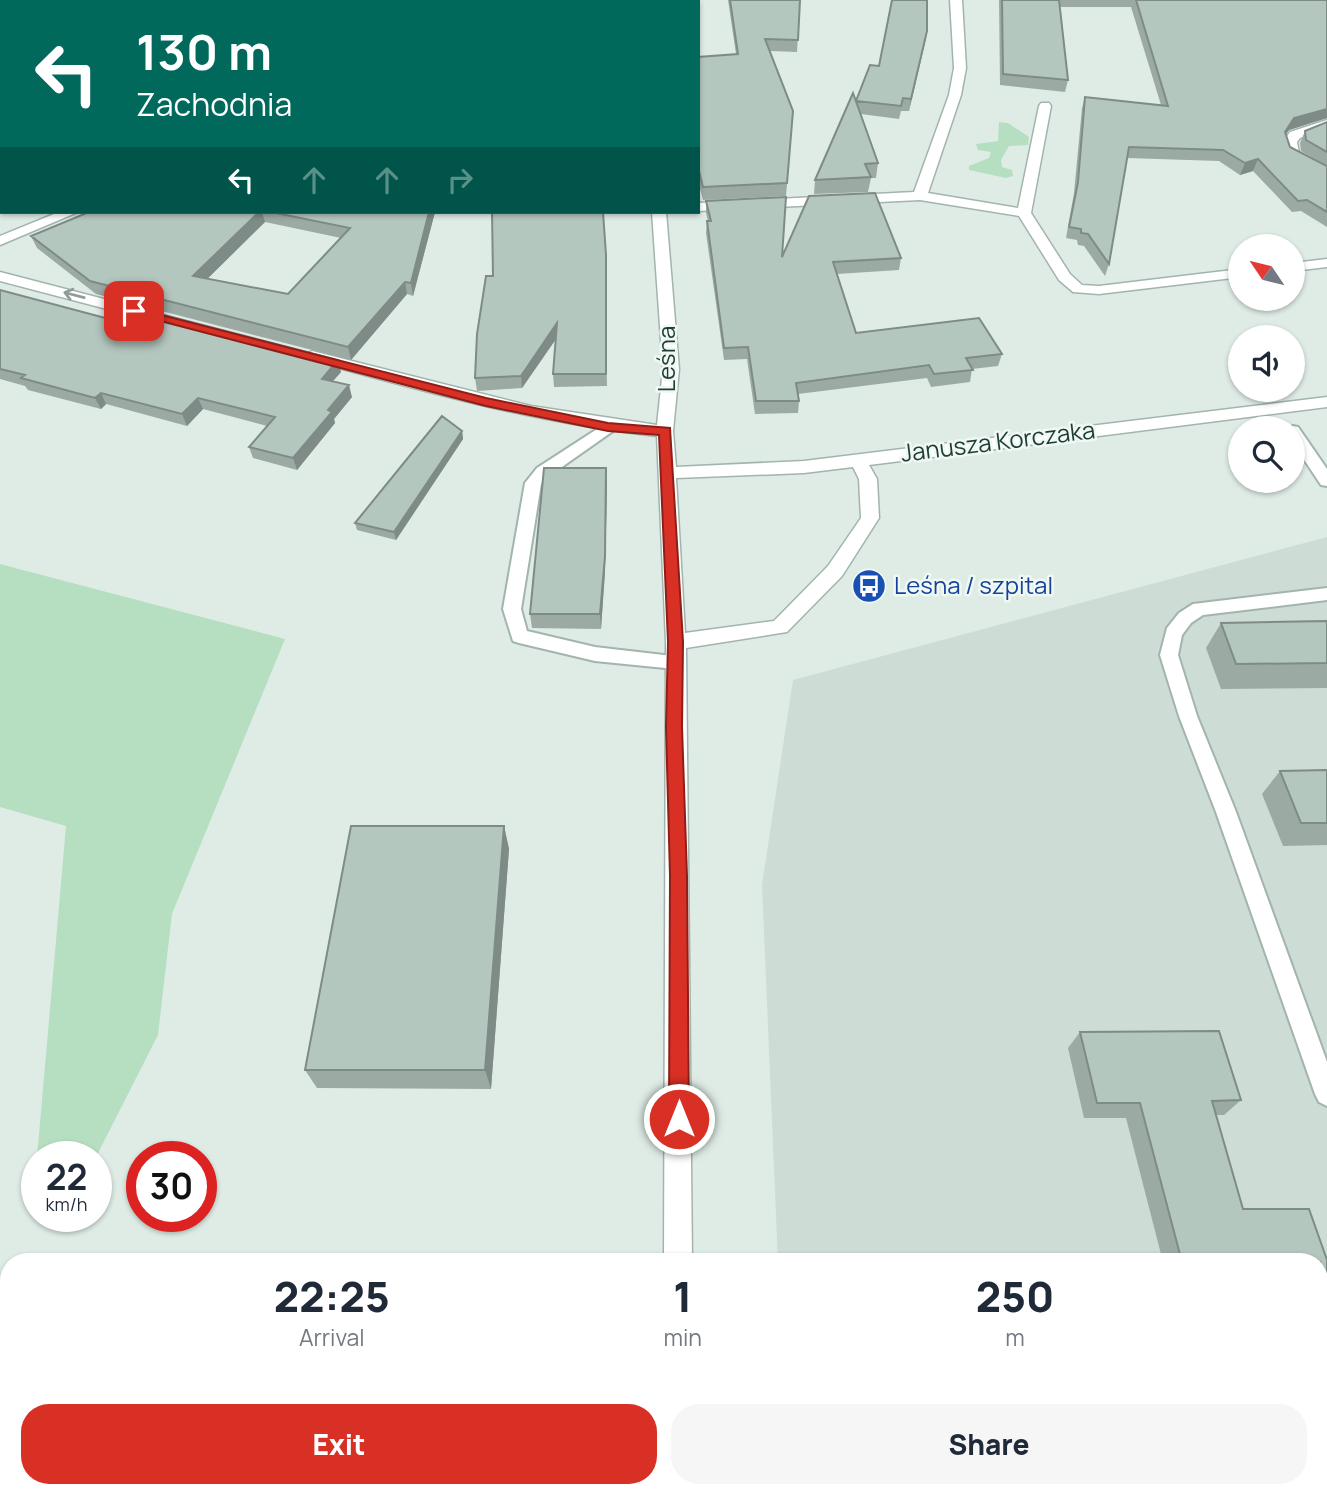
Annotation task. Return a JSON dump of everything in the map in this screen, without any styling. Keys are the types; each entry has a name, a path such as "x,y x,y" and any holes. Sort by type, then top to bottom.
{"street":[{"path":"920,196 955,94 960,68 956,0"},
{"path":"1045,106 1024,213 1065,277 1078,289 1099,290 1228,275"},
{"path":"1327,124 1295,135 1290,142 1293,156 1327,175"},
{"path":"700,207 920,196 1024,213"},
{"path":"0,241 66,214"},
{"name":"Leśna","path":"659,214 671,369 665,431 675,652 678,1253"},
{"path":"1306,265 1327,263"},
{"path":"0,276 160,318"},
{"path":"292,351 486,402 608,427 665,431"},
{"name":"Janusza Korczaka","path":"669,473 804,467 1327,402"},
{"path":"675,652 780,627 835,571 870,518 868,479 858,461"}],"lane":[{"path":"1278,408 1283,416"},
{"path":"608,427 543,472 533,483 512,609 519,636 595,654 675,652"},
{"path":"1305,448 1327,481"},
{"path":"1327,594 1199,609 1185,618 1173,633 1169,655 1188,716 1226,813 1327,1094"}],"shaded area":[{"path":"1327,537 1327,1253 778,1253 762,885 793,680"}],"green space":[{"path":"999,122 1008,123 1029,137 1028,145 1009,146 1001,160 1002,167 1012,170 1013,176 1006,178 969,170 969,166 989,158 991,152 978,150 976,144 998,141"},
{"path":"0,564 285,639 172,914 158,1035 104,1141 38,1141 66,826 0,807"}],"building":[{"path":"730,0 800,0 798,40 765,39 793,111 787,183 703,187 700,175 700,57 738,54"},
{"path":"892,0 927,0 927,31 911,99 903,98 901,106 856,101 870,65 879,66"},
{"path":"1002,0 1059,0 1068,80 1003,74"},
{"path":"1136,0 1327,0 1327,109 1294,118 1285,132 1290,147 1327,166 1327,212 1307,200 1298,201 1258,159 1245,163 1223,150 1129,147 1109,264 1088,234 1081,233 1081,229 1069,227 1078,182 1085,97 1168,106"},
{"path":"853,93 878,163 865,164 871,177 815,180"},
{"path":"1327,122 1327,152 1306,140 1305,131"},
{"path":"875,193 901,258 833,262 856,333 979,318 1002,354 966,358 973,370 934,374 929,365 796,383 799,401 756,401 748,347 724,348 707,221 711,221 706,201 786,197 782,257 809,196"},
{"path":"84,214 257,214 193,276 288,294 350,228 281,214 428,214 411,283 405,282 348,347 90,281 31,236"},
{"path":"492,214 603,214 606,255 606,374 553,374 557,323 521,376 475,378 477,334 486,276 493,276"},
{"path":"0,290 154,331 118,303 338,360 322,379 349,385 328,410 332,412 293,458 249,447 275,417 198,398 182,414 101,393 95,398 21,378 25,375 0,369"},
{"path":"442,416 462,431 394,532 355,523"},
{"path":"544,468 606,468 605,556 600,614 530,614"},
{"path":"1327,621 1327,663 1236,664 1221,623"},
{"path":"1327,770 1327,823 1301,823 1280,771"},
{"path":"351,826 504,826 485,1070 305,1070"},
{"path":"1219,1031 1241,1100 1212,1101 1243,1209 1309,1209 1325,1253 1180,1253 1140,1103 1097,1103 1080,1032"}],"place":[{"name":"Leśna / szpital","path":"869,586"}],"route":[{"path":"134,311 486,402 608,427 665,431 676,642 674,727 679,1119"}]}
